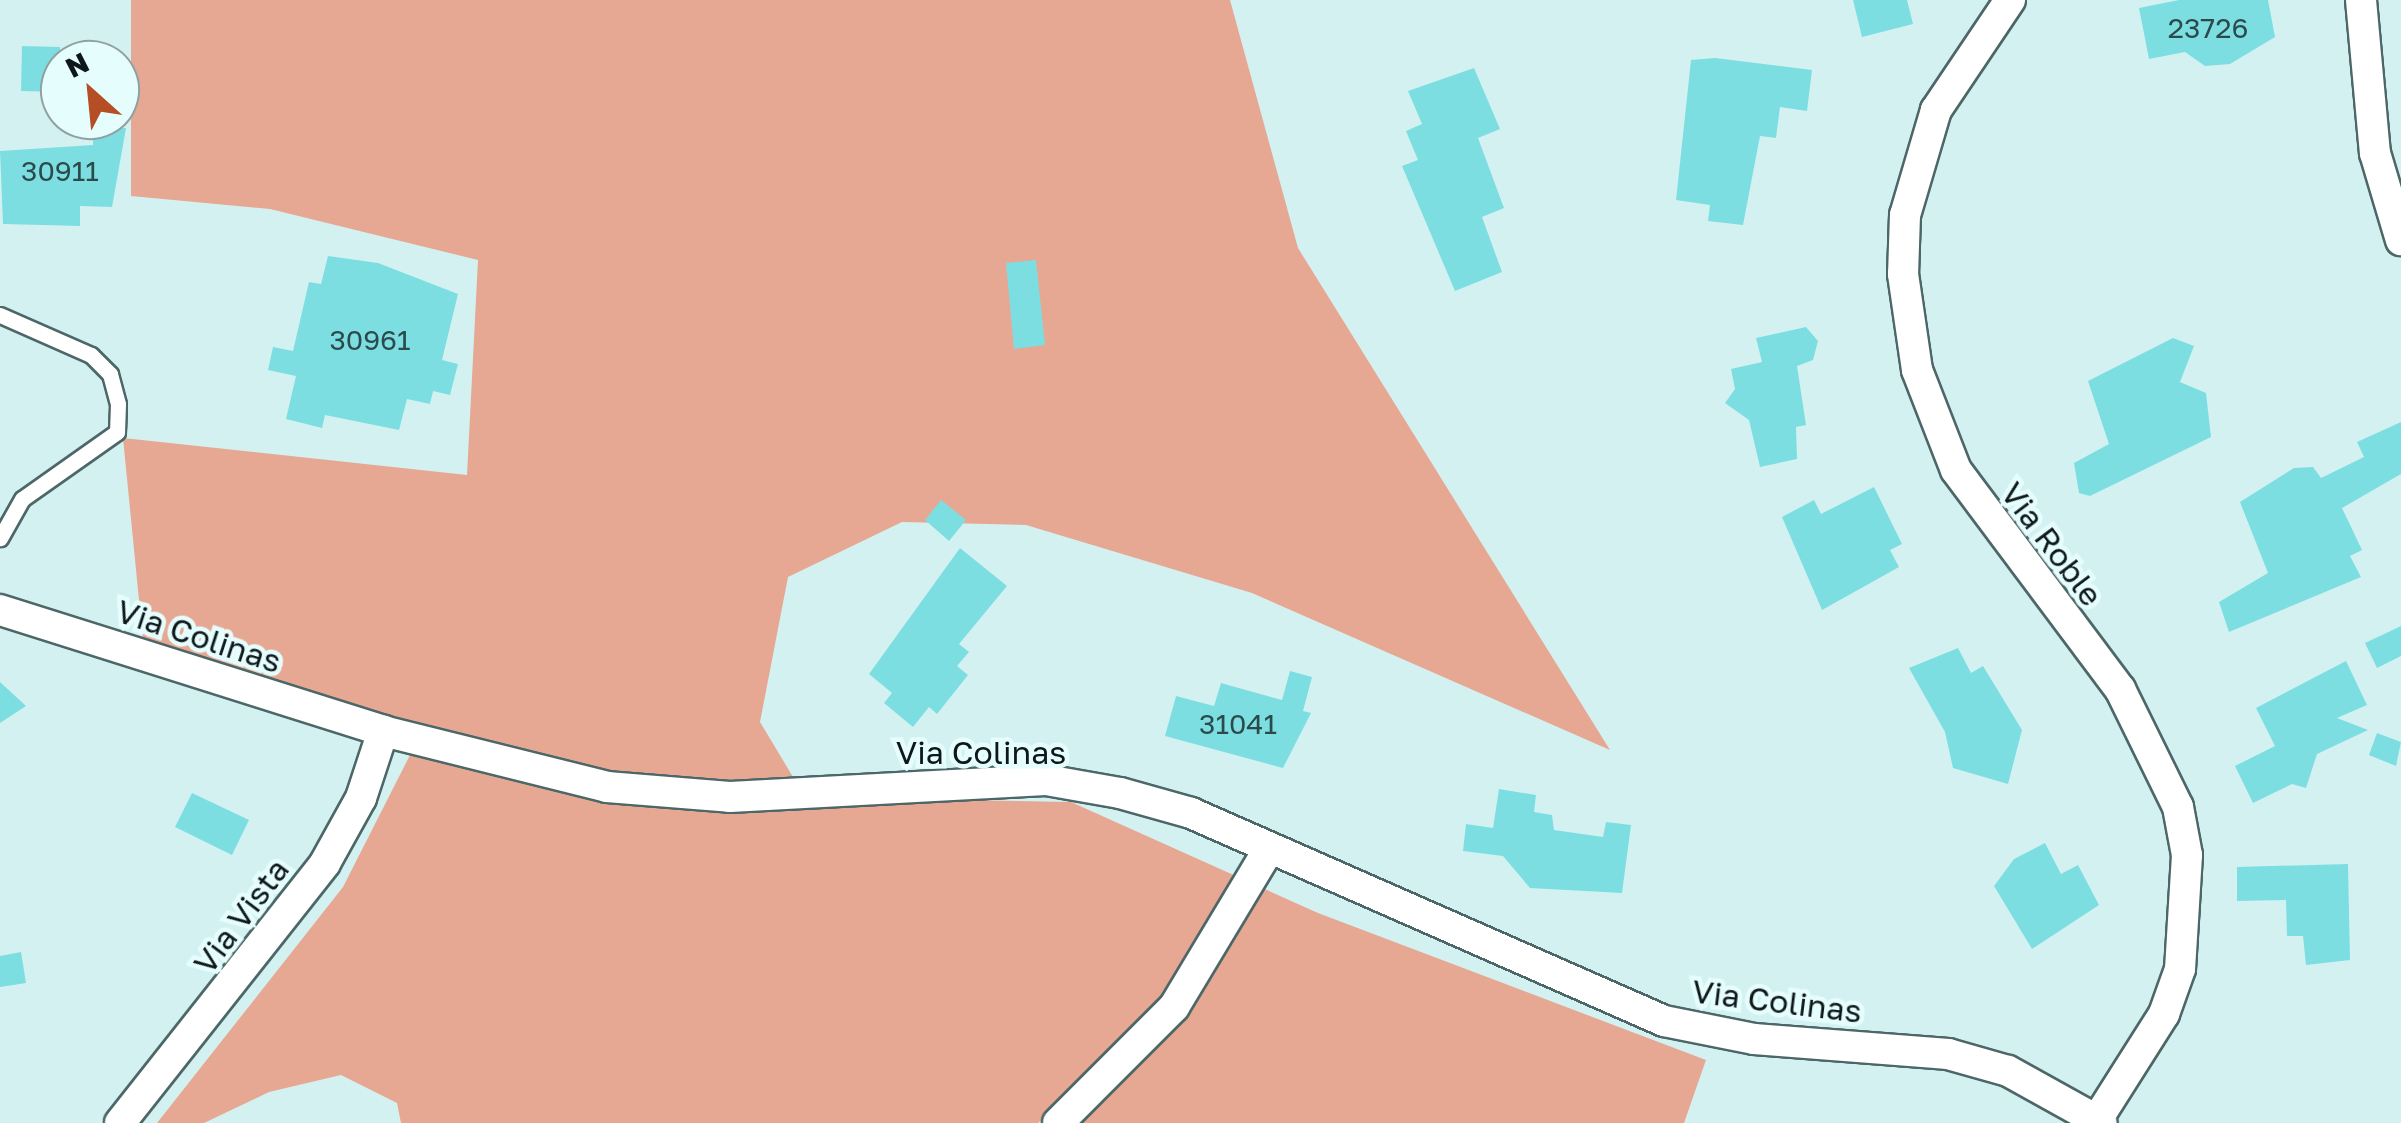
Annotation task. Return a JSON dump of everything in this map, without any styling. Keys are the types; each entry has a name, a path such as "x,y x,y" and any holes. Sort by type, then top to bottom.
{"street":[{"name":"Via Roble","path":"2010,0 1936,110 1906,214 1903,274 1917,370 1956,470 2120,689 2178,807 2187,855 2180,969 2156,1029 2100,1121"},
{"path":"2361,0 2375,153 2401,240"},
{"name":"Via Colinas","path":"0,610 383,730 607,787 730,797 1046,780 1191,813 1267,852 1664,1021 1754,1039 1948,1054 2008,1070 2100,1121"},
{"name":"Via Vista","path":"120,1123 325,863 361,798 383,730"},
{"path":"1058,1123 1174,1008 1267,852"}],"lane":[{"path":"0,315 91,355 110,374 118,404 117,432 22,499 0,538"}],"shaded area":[{"path":"131,0 1230,0 1298,248 1610,750 1252,593 1026,525 902,522 788,577 760,722 805,797 1071,802 1318,913 1706,1060 1684,1123 1081,1123 1052,1111 1038,1123 401,1123 397,1103 341,1075 269,1092 204,1123 157,1123 343,887 410,755 146,671 123,438 467,475 478,260 270,209 131,196 131,140 140,140 140,40 131,40"}],"building":[{"path":"1853,0 1907,0 1913,24 1862,37"},
{"path":"2179,0 2268,0 2275,37 2230,64 2205,66 2185,52 2149,59 2139,8"},
{"path":"22,46 40,46 40,91 21,91"},
{"path":"1715,58 1812,70 1807,111 1780,107 1776,138 1760,136 1743,225 1708,221 1710,205 1676,200 1691,60"},
{"path":"1474,68 1500,129 1478,138 1504,208 1482,217 1502,272 1455,291 1402,166 1418,160 1406,131 1422,124 1408,91"},
{"path":"93,140 124,140 112,207 80,206 80,226 3,224 0,151 93,145"},
{"path":"328,256 378,263 458,294 442,360 458,364 450,395 433,391 430,404 407,399 399,430 325,415 322,428 286,419 296,376 268,370 273,347 293,351 309,282 321,284"},
{"path":"1036,260 1045,345 1014,349 1006,263"},
{"path":"1806,327 1818,341 1813,360 1797,366 1806,425 1796,427 1797,459 1760,467 1749,420 1725,403 1735,389 1731,369 1762,362 1756,338"},
{"path":"2173,338 2194,346 2180,382 2206,393 2211,437 2090,496 2079,493 2074,463 2109,444 2088,381"},
{"path":"2401,422 2401,474 2342,508 2362,550 2350,556 2361,577 2229,632 2219,602 2268,573 2240,502 2294,468 2313,467 2321,478 2364,457 2357,442"},
{"path":"1874,487 1902,544 1890,550 1899,567 1822,610 1782,517 1814,500 1821,514"},
{"path":"941,500 966,520 949,541 925,520"},
{"path":"960,548 1007,586 959,644 969,652 957,666 968,675 937,714 929,707 913,727 884,703 892,693 869,674"},
{"path":"2401,626 2401,656 2377,668 2365,643"},
{"path":"1958,648 1971,673 1983,666 2022,730 2008,784 1953,768 1945,732 1909,668"},
{"path":"2346,661 2367,705 2337,718 2368,730 2317,754 2306,788 2292,784 2253,803 2235,766 2275,746 2256,708"},
{"path":"1290,671 1312,677 1303,711 1311,713 1283,768 1165,736 1176,696 1214,706 1221,683 1282,700"},
{"path":"0,682 26,706 0,723"},
{"path":"2377,733 2401,742 2396,766 2369,755"},
{"path":"1499,789 1536,795 1534,812 1552,815 1554,830 1603,837 1606,822 1631,825 1622,893 1530,888 1503,856 1463,851 1466,824 1493,828"},
{"path":"192,793 249,820 232,855 175,827"},
{"path":"2045,843 2061,874 2078,865 2099,905 2032,949 1994,886 2014,859"},
{"path":"2348,864 2350,960 2306,965 2303,936 2287,936 2286,900 2237,901 2237,867"},
{"path":"21,952 26,983 0,987 0,956"}]}
